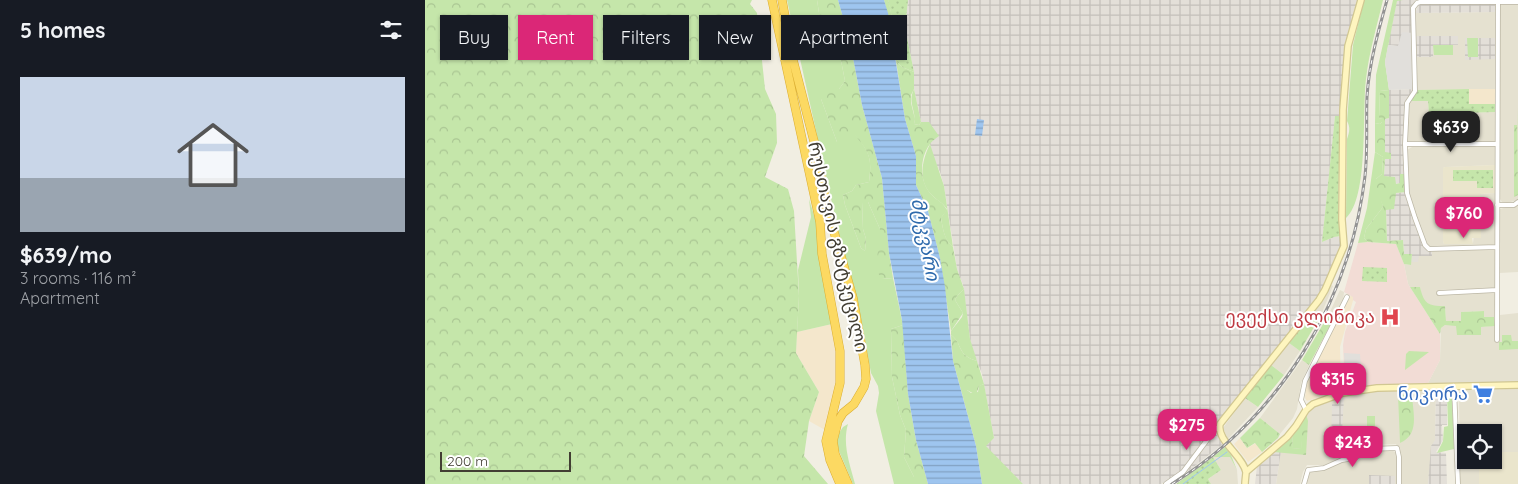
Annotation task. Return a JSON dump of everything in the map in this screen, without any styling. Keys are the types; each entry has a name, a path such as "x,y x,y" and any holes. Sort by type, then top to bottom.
{"highway":[{"name":"რუსთავის გზატკეცილი","path":"772,0 820,222 822,254 840,351 840,383 826,441 840,484"},
{"name":"რუსთავის გზატკეცილი","path":"782,0 793,60 816,149 827,204 853,298 865,365 866,378 864,387 854,404 843,413 838,421 833,441 835,454 848,484"}],"main road":[{"path":"1245,484 1246,472 1221,436 1219,429 1223,420 1319,300 1342,251 1344,240 1342,220 1343,110 1348,46 1361,0"},
{"path":"1246,472 1287,437 1306,410 1324,400 1343,393 1359,390 1518,384"}],"street":[{"path":"1497,340 1498,1"},
{"path":"1497,247 1427,248 1415,218 1407,193 1405,144 1407,103 1415,92 1414,6 1420,2 1518,2"},
{"path":"1405,144 1497,144"},
{"path":"1497,206 1514,205 1518,202"},
{"path":"1439,293 1497,290"},
{"path":"1306,410 1301,400 1305,381 1347,297"},
{"path":"1453,387 1458,484"},
{"path":"1167,484 1183,472 1216,428 1219,429"},
{"path":"1304,484 1308,470 1324,468 1342,460 1355,458 1369,448 1397,448 1399,484"}],"shaded area":[{"path":"908,0 1358,0 1346,45 1340,116 1335,116 1322,242 1341,236 1340,247 1318,296 1227,411 1210,428 1210,431 1217,435 1223,444 1182,476 1179,474 1161,484 1023,484 985,446 994,438 982,374 970,339 963,285 957,269 944,186 933,157 930,144 929,122 921,122 914,89 914,72 907,38"},
{"path":"1397,0 1419,0 1415,1 1412,7 1413,33 1398,46 1388,45"},
{"path":"1495,3 1495,12 1415,13 1419,4"},
{"path":"1500,3 1518,4 1518,200 1507,203 1502,202 1500,199"},
{"path":"1495,12 1495,38 1465,38 1465,59 1495,59 1496,89 1416,90 1416,57 1433,45 1458,36 1416,36 1415,13"},
{"path":"1402,32 1413,33 1414,89 1389,90 1385,62 1388,45 1398,46"},
{"path":"1416,36 1458,36 1458,45 1433,45 1433,57 1416,57"},
{"path":"1465,38 1495,38 1495,59 1465,60"},
{"path":"1414,89 1405,105 1406,174 1400,174 1400,183 1395,184 1384,176 1385,159 1391,159 1391,153 1385,153 1385,119 1389,118 1389,90"},
{"path":"1469,89 1496,89 1495,104 1469,104"},
{"path":"1409,101 1428,101 1429,114 1496,112 1496,139 1494,142 1407,141"},
{"path":"1495,145 1495,165 1443,168 1443,241 1444,244 1473,243 1480,194 1495,193 1496,244 1430,247 1426,244 1409,197 1407,150 1412,147"},
{"path":"1495,165 1495,193 1480,194 1481,238 1472,238 1473,244 1444,244 1443,168"},
{"path":"1406,192 1422,241 1432,250 1432,256 1419,256 1418,262 1411,262 1412,254 1404,254 1403,240 1387,241 1386,209 1395,193"},
{"path":"1518,204 1518,272 1499,273 1498,214 1500,209"},
{"name":"ევექსი კლინიკა","path":"1358,243 1396,244 1404,264 1408,284 1440,334 1440,360 1427,385 1345,388 1343,345 1345,332 1356,302 1353,300 1353,297 1344,292"},
{"path":"1496,248 1496,288 1440,290 1441,294 1496,292 1494,317 1484,317 1484,311 1461,312 1461,321 1446,321 1445,306 1432,306 1422,298 1420,287 1410,287 1408,284 1404,264 1411,265 1411,262 1418,262 1418,256 1432,250"},
{"path":"1331,285 1333,286 1319,320 1317,322 1309,318"},
{"path":"1340,290 1344,292 1343,301 1334,318 1329,314"},
{"path":"1351,295 1354,297 1340,347 1341,390 1307,401 1305,398 1307,380"},
{"path":"1518,313 1518,382 1427,385 1440,360 1441,328 1445,325 1456,325 1481,335 1481,327 1500,325 1500,315"},
{"path":"832,324 837,350 837,383 825,430 809,421 819,392 796,353 797,332"},
{"path":"1289,343 1300,351 1284,375 1271,365"},
{"path":"1344,353 1360,354 1361,367 1365,367 1367,386 1346,388"},
{"path":"1302,360 1309,365 1301,383 1297,409 1293,418 1280,434 1260,418"},
{"path":"1518,389 1518,452 1502,452 1502,424 1459,424 1459,392 1461,390"},
{"path":"1367,391 1436,391 1435,440 1428,484 1400,484 1401,458 1396,444 1373,445 1356,455 1347,456 1324,465 1307,465 1300,484 1276,484 1281,451 1309,408 1343,394"},
{"path":"1436,391 1447,391 1447,425 1442,425 1443,440 1436,452 1446,453 1447,484 1428,484 1431,446 1435,440"},
{"path":"1245,398 1258,407 1228,439 1223,428"},
{"path":"1338,398 1344,398 1341,450 1331,450 1332,404 1337,404"},
{"path":"1240,438 1247,448 1256,443 1262,452 1248,462 1234,444"},
{"path":"1276,448 1281,451 1276,484 1255,484 1257,466"},
{"path":"1369,451 1397,453 1397,484 1395,484 1395,477 1370,475 1369,484 1306,484 1307,474 1311,471 1324,470 1345,461 1357,461"},
{"path":"1502,452 1518,452 1518,484 1479,484 1479,469 1502,469"},
{"path":"1213,457 1230,457 1237,470 1238,484 1211,484 1208,479 1221,470"},
{"path":"1460,469 1479,469 1479,484 1460,484"},
{"path":"1369,475 1395,476 1395,484 1369,484"}],"green space":[{"path":"425,0 752,0 750,4 757,15 699,15 699,60 762,60 765,89 776,114 777,143 765,177 788,189 794,211 799,296 796,353 819,392 809,421 804,456 828,484 425,484"},
{"path":"787,0 817,0 819,15 790,15"},
{"path":"817,0 838,0 842,15 819,15"},
{"path":"884,0 888,0 891,15 888,15"},
{"path":"888,0 908,0 906,15 891,15"},
{"path":"1364,0 1383,0 1366,79 1363,153 1358,192 1353,208 1346,218 1347,139 1349,133 1347,121 1353,45"},
{"path":"1393,0 1403,0 1397,1 1385,62 1389,90 1380,91 1379,118 1383,119 1380,124 1375,123 1376,75"},
{"path":"907,38 914,72 902,67 896,61 907,60"},
{"path":"1467,38 1478,38 1478,57 1468,57"},
{"path":"1433,45 1453,45 1453,55 1434,55"},
{"path":"800,60 841,60 845,81 839,89 821,99 837,142 854,133 869,156 869,182 856,185 852,191 843,195 861,248 865,251 866,239 863,229 862,202 868,202 880,229 882,279 893,278 903,325 891,329 892,377 900,415 906,430 904,457 914,477 914,484 894,484 876,411 879,393 878,386 871,373 861,319 838,230"},
{"path":"841,60 853,60 862,105 882,178 893,278 882,279 876,270 880,229 868,202 862,202 863,229 866,239 865,251 861,248 845,205 843,195 852,191 856,185 869,182 870,161 867,151 854,134 845,146 837,142 821,99 821,90 839,89 845,81"},
{"path":"896,61 902,67 914,72 914,89 911,95 911,103 915,119 914,124 919,125 921,122 929,122 939,136 926,150 922,171 928,191 947,210 941,218 942,226 946,237 953,247 957,269 964,289 955,300 963,313 951,331 940,258 928,211 916,185 916,156 905,119"},
{"path":"914,89 921,122 919,125 914,124 915,119 911,99"},
{"path":"1469,89 1469,104 1495,104 1496,112 1429,114 1428,101 1409,101 1416,90"},
{"path":"1389,90 1389,118 1385,119 1385,152 1391,153 1391,159 1385,159 1384,176 1395,177 1396,184 1400,183 1400,174 1406,174 1406,192 1396,193 1394,209 1386,210 1387,241 1403,240 1404,254 1412,254 1411,265 1404,264 1396,244 1368,242 1364,238 1366,229 1383,207 1376,186 1376,179 1382,174 1383,157 1375,152 1375,123 1380,124 1382,122 1382,119 1379,118 1380,91"},
{"path":"1517,107 1518,195 1514,197 1514,125 1517,125"},
{"path":"1335,116 1340,116 1338,213 1341,236 1322,242"},
{"path":"930,144 944,186 953,247 946,238 941,218 947,209 928,190 923,178 923,164"},
{"path":"1375,152 1383,157 1382,174 1376,179 1383,207 1366,229 1364,238 1368,242 1358,243 1367,208"},
{"path":"1453,170 1493,170 1493,188 1477,188 1477,181 1453,181"},
{"path":"809,199 817,225 832,324 797,332 798,270 811,217"},
{"path":"1363,267 1387,268 1387,282 1362,281"},
{"path":"1410,287 1420,287 1423,297 1428,303 1445,306 1446,321 1461,321 1461,312 1484,311 1484,317 1494,317 1495,326 1481,327 1481,335 1457,335 1456,326 1445,325 1441,328 1440,334"},
{"path":"964,289 970,339 977,361 966,356 955,338 951,335 951,331 962,317 963,313 955,300"},
{"path":"1329,314 1334,318 1309,365 1302,360"},
{"path":"1309,318 1317,322 1300,351 1289,343"},
{"path":"903,325 908,394 916,440 928,484 914,484 914,477 904,457 906,430 900,415 892,377 891,329"},
{"path":"951,335 955,338 966,356 977,361 984,384 979,386 976,395 967,390 961,390 953,361"},
{"path":"1502,335 1511,335 1512,341 1518,341 1518,349 1499,350 1499,342 1502,342"},
{"path":"1409,351 1429,352 1405,370 1406,354"},
{"path":"1271,365 1284,375 1258,407 1245,398"},
{"path":"984,384 994,438 986,446 1023,484 982,484 976,446 961,390 967,390 971,393 978,392 979,386"},
{"path":"1447,393 1450,393 1452,396 1454,449 1437,453 1443,441 1444,427 1448,426"},
{"path":"1398,395 1412,395 1414,416 1413,429 1406,439 1400,443"},
{"path":"1306,414 1308,421 1306,455 1274,452 1284,443","holes":["1293,432 1302,432 1301,449 1292,448"]},
{"path":"1367,416 1375,416 1375,430 1367,430"},
{"path":"1260,418 1280,434 1262,452 1255,443 1247,448 1240,438"},
{"path":"848,424 846,447 855,484 853,484 837,442 837,432 839,433"},
{"path":"1293,431 1303,432 1301,449 1292,448"},
{"path":"1225,447 1231,455 1237,470 1230,457 1213,457"},
{"path":"1213,457 1221,470 1208,479 1211,484 1176,484"}],"water":[{"path":"838,0 884,0 888,15 842,15"},
{"name":"მტკვარი","path":"853,60 896,60 905,119 916,156 916,185 928,211 940,258 953,361 976,446 982,484 928,484 916,440 908,394 902,320 889,253 882,178 862,105"},
{"path":"977,119 984,120 982,136 975,135"}],"waterway":[{"path":"1183,484 1227,452"}],"railway":[{"path":"1172,484 1211,457 1246,425 1277,390 1303,352 1326,311 1344,268 1357,223 1366,166 1367,97 1370,72 1387,0"}],"place":[{"name":"ევექსი კლინიკა","path":"1390,317"},
{"name":"ნიკორა","path":"1483,394"}]}
